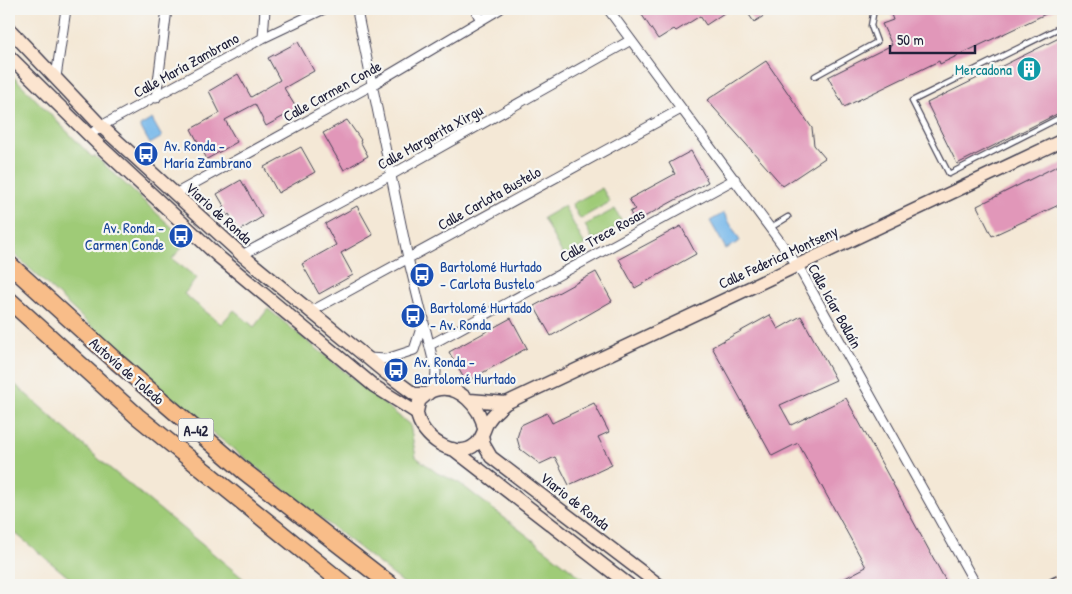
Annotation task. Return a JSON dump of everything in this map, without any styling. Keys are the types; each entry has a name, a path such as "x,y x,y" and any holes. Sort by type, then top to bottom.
{"highway":[{"name":"Autovía de Toledo","path":"9,264 117,362 244,472 391,585"},
{"name":"Autovía de Toledo","path":"9,300 137,416 345,585"}],"main road":[{"name":"Viario de Ronda","path":"9,28 101,126 242,255 310,312 414,394 431,392"},
{"path":"9,56 90,136 219,257 374,386 417,413"},
{"name":"Calle Federica Montseny","path":"483,432 489,419 506,403 1063,140"},
{"path":"453,450 464,450 477,444 483,432 479,411 470,400 453,392 444,389 431,392 419,401 417,413 430,437 453,450 628,585"},
{"name":"Calle Federica Montseny","path":"470,400 506,403"},
{"name":"Viario de Ronda","path":"483,432 484,445 491,457 659,585"},
{"path":"1053,585 1063,580"}],"street":[{"path":"56,77 66,9"},
{"path":"156,98 167,9"},
{"path":"263,38 265,9"},
{"name":"Calle María Zambrano","path":"90,136 101,126 156,98 263,38 324,9"},
{"path":"358,9 408,258 436,372 431,392"},
{"path":"475,9 481,20"},
{"name":"Calle Carmen Conde","path":"175,194 372,85 500,9"},
{"name":"Calle Icíar Bollaín","path":"608,9 680,109 735,179 798,266 976,585"},
{"name":"Calle Margarita Xirgu","path":"242,255 391,175 631,40"},
{"name":"Calle Carlota Bustelo","path":"310,312 680,109"},
{"name":"Calle Trece Rosas","path":"430,345 735,179"},
{"path":"367,358 386,358 414,350 424,319"},
{"path":"436,372 453,392"}],"lane":[{"path":"815,76 877,42 871,26 874,9"},
{"path":"1063,26 912,101 949,174 1063,116"},
{"path":"770,228 788,217"}],"green space":[{"path":"9,72 92,157 95,156 177,232 173,238 182,247 172,259 197,278 184,294 221,324 234,310 254,327 268,309 410,425 416,457 437,473 458,482 591,585 406,585 204,426 106,340 9,249"},
{"path":"602,188 610,202 580,219 572,204"},
{"path":"564,206 585,245 564,257 543,218"},
{"path":"615,209 623,224 593,240 585,225"},
{"path":"9,379 100,460 251,585 78,585 9,528"}],"water":[{"path":"152,119 162,137 150,144 140,126"},
{"path":"724,213 740,241 726,249 710,221"}],"building":[{"path":"638,9 730,9 706,25 700,16 676,31 674,29 658,39"},
{"path":"745,9 775,9 754,22"},
{"path":"889,9 1056,9 940,64 939,61 844,107 828,77 892,45 882,24 893,20"},
{"name":"Mercadona","path":"1063,36 1063,111 957,164 927,103"},
{"path":"298,42 314,71 284,88 297,109 266,126 255,104 225,120 237,142 207,159 191,129 220,113 209,91 238,74 251,97 280,80 268,58"},
{"path":"766,61 812,128 814,145 825,158 783,186 707,100"},
{"path":"347,120 361,140 368,156 344,170 323,133"},
{"path":"301,147 315,172 278,193 264,167"},
{"path":"691,151 708,182 635,222 630,212 635,209 629,199 675,174 669,163"},
{"path":"1063,163 1063,203 992,236 977,206"},
{"path":"241,180 262,217 239,231 229,214 227,216 217,194"},
{"path":"357,206 373,235 341,253 353,275 319,294 302,264 336,245 325,224"},
{"path":"681,226 696,254 635,288 619,259"},
{"path":"596,272 612,301 551,336 534,306"},
{"path":"770,315 778,329 801,316 836,380 780,405 791,425 846,398 948,585 832,585 866,567 798,443 772,456 712,347"},
{"path":"511,318 527,348 466,382 449,352"},
{"path":"594,403 609,432 598,437 612,465 569,485 555,457 540,464 520,449 517,438 521,425 547,413 552,423"}],"place":[{"name":"Mercadona","path":"1029,69"},
{"name":"Av. Ronda - María Zambrano","path":"146,154"},
{"name":"Av. Ronda - Carmen Conde","path":"181,236"},
{"name":"Bartolomé Hurtado - Carlota Bustelo","path":"422,275"},
{"name":"Bartolomé Hurtado - Av. Ronda","path":"413,316"},
{"name":"Av. Ronda - Bartolomé Hurtado","path":"396,370"}]}
